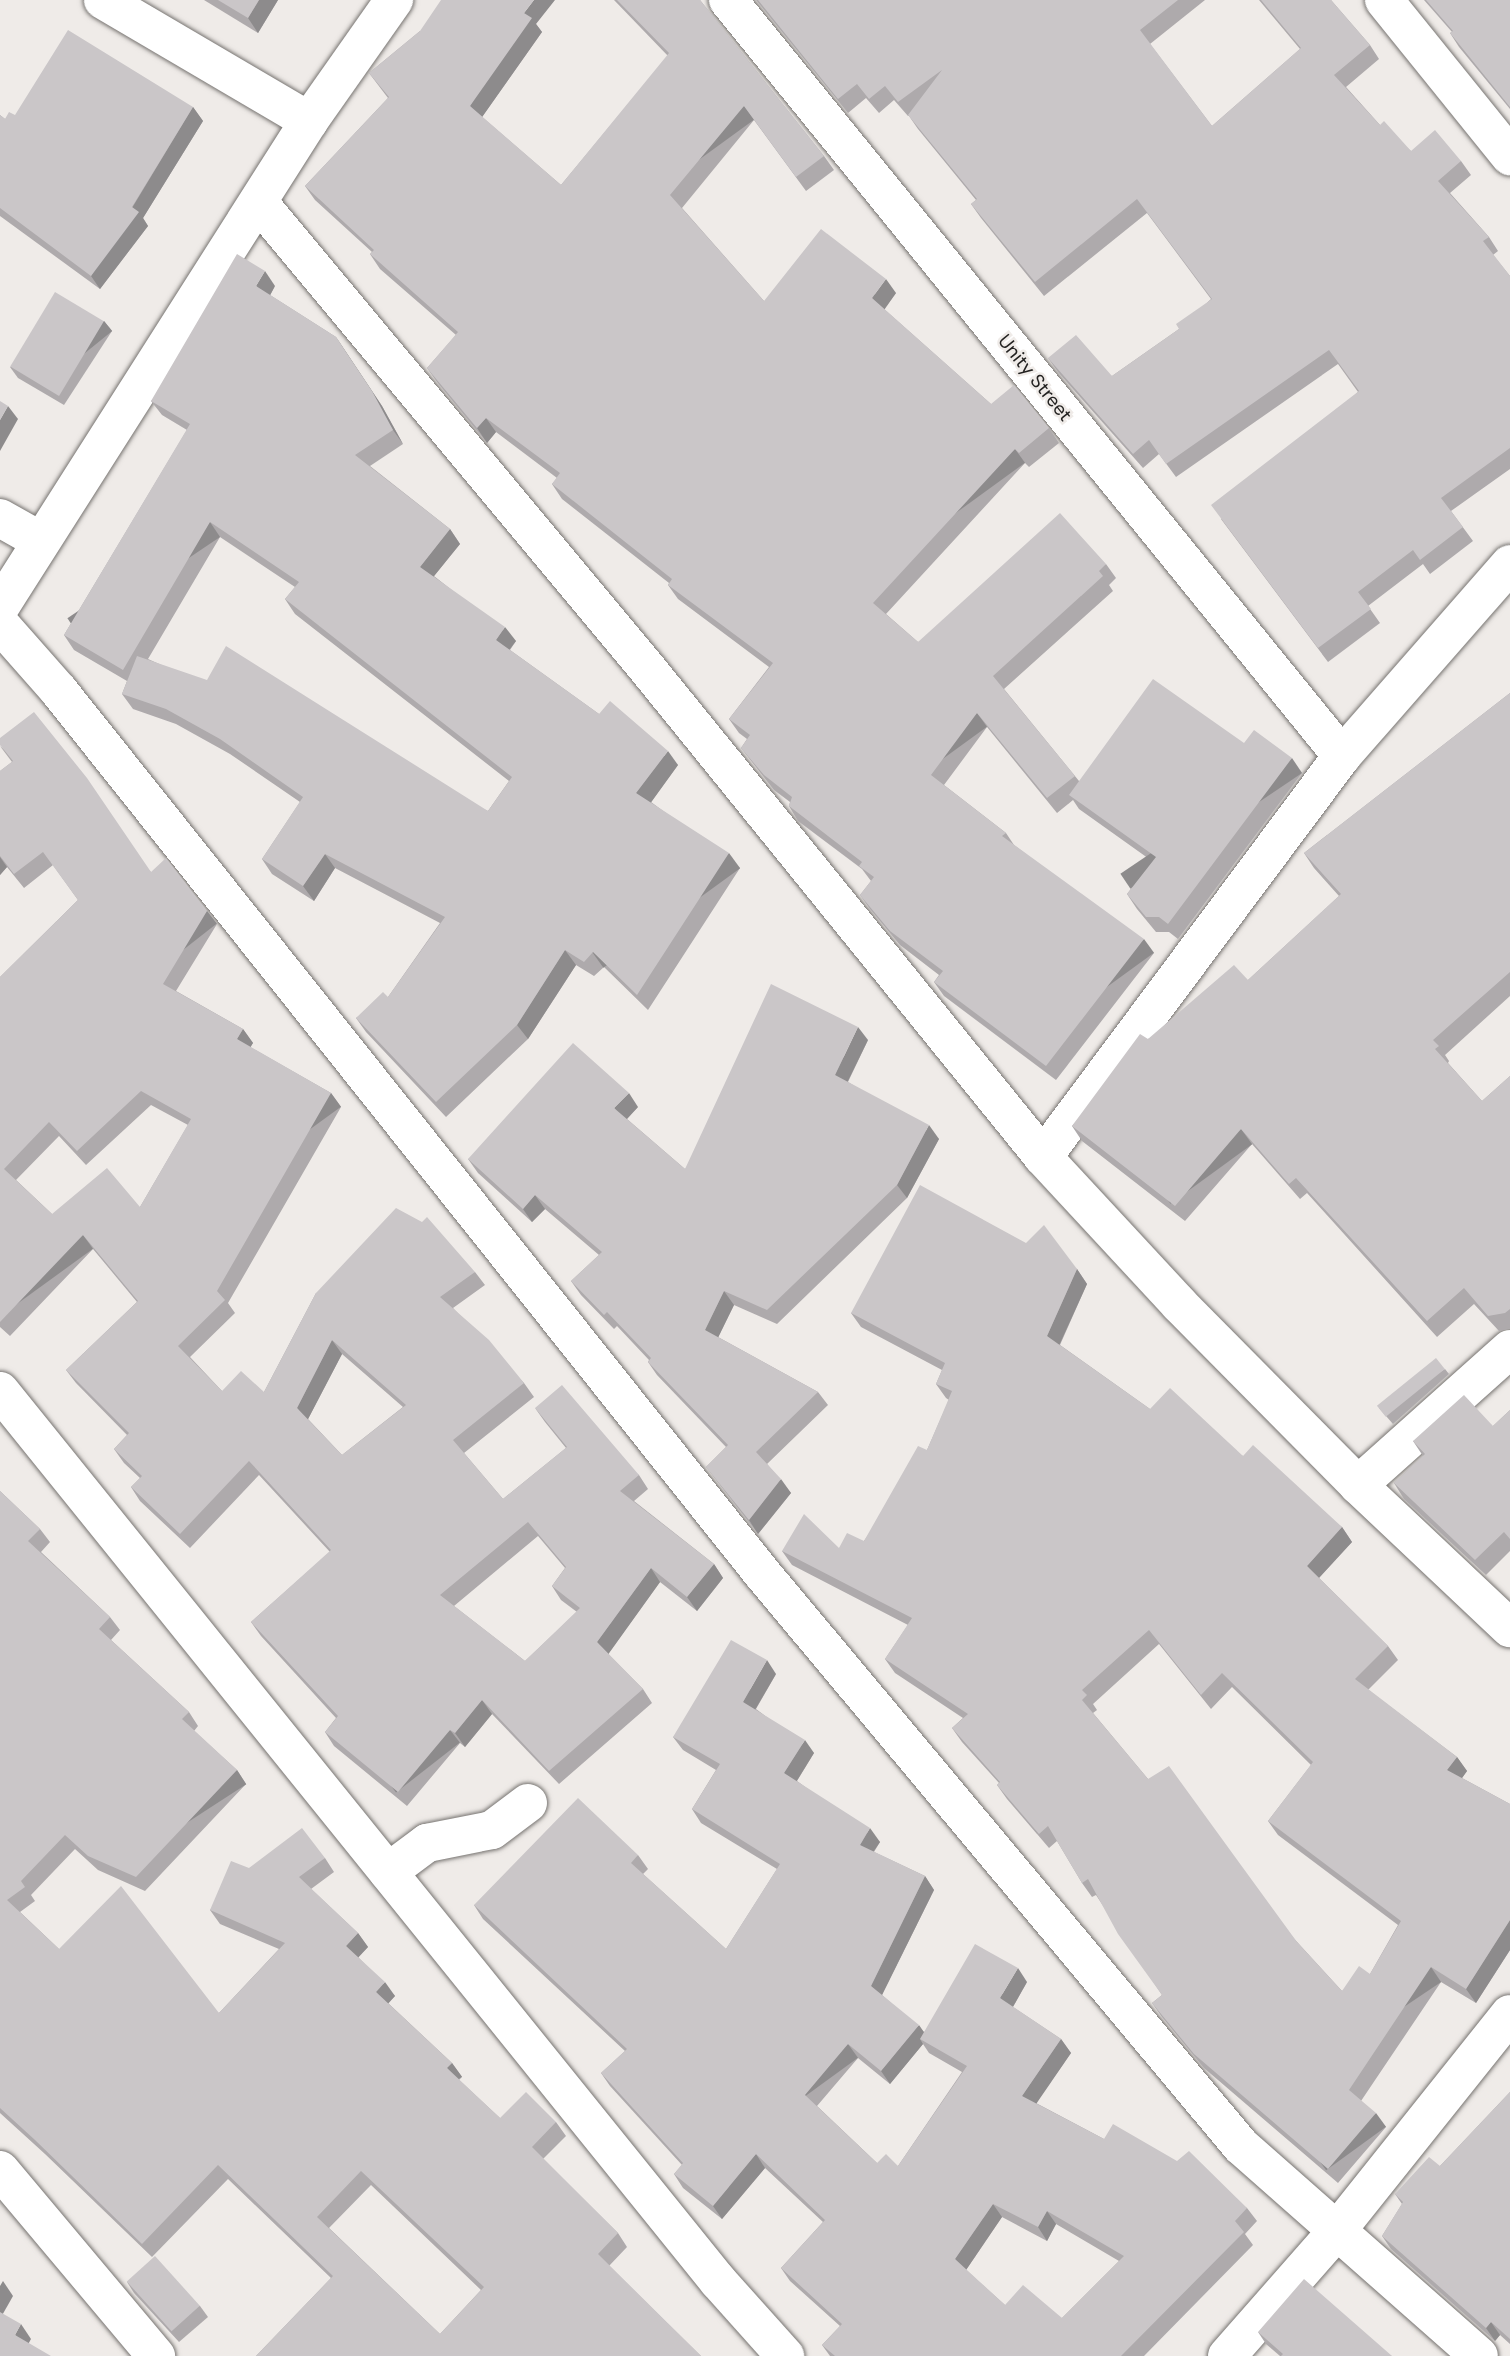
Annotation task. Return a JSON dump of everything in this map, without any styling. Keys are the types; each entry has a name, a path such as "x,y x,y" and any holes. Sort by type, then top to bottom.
{"street":[{"path":"103,0 309,121"},
{"path":"0,607 40,541 260,204 309,121 394,0"},
{"name":"Unity Street","path":"728,0 1342,756"},
{"path":"1384,0 1510,156"},
{"path":"260,204 650,672 1043,1157 1179,1304 1357,1485 1510,1628"},
{"path":"0,518 40,541"},
{"path":"1043,1157 1342,756 1510,564"},
{"path":"0,625 68,702 761,1572 1241,2146 1335,2233 1479,2356"},
{"path":"1357,1485 1510,1349"},
{"path":"0,1391 718,2281 785,2356"},
{"path":"388,1872 427,1843 492,1830 528,1802"},
{"path":"1227,2356 1335,2233 1510,2014"},
{"path":"0,2170 156,2356"}],"building":[{"path":"218,0 259,0 248,18"},
{"path":"441,0 534,0 524,13 532,18 470,106 561,185 669,53 617,0 700,0 824,156 796,177 744,106 670,195 764,301 821,229 886,279 872,298 991,404 1014,385 1049,428 1019,453 1015,449 873,603 918,642 1060,513 1106,564 1099,571 1103,576 993,676 1075,776 1047,798 977,713 931,775 1006,833 1002,836 1144,939 1046,1066 934,982 943,971 890,931 860,895 874,877 859,866 862,862 789,806 792,797 764,775 741,748 750,735 729,719 773,663 668,585 672,579 552,484 560,473 486,418 477,428 427,368 458,332 370,254 374,250 305,186 389,97 369,73 420,31"},
{"path":"758,0 1178,0 1140,30 1212,126 1301,48 1261,0 1331,0 1370,45 1334,75 1380,125 1384,121 1411,151 1435,130 1461,161 1438,181 1489,237 1483,241 1510,276 1510,448 1441,498 1463,527 1420,560 1413,550 1358,592 1371,609 1318,648 1211,505 1359,391 1329,350 1166,464 1149,440 1133,454 1048,358 1076,335 1112,376 1179,329 1176,324 1212,299 1137,199 1035,282 971,204 977,199 908,115 942,70 898,102 885,86 869,99 857,84 838,99"},
{"path":"1426,0 1510,0 1510,107 1450,33 1453,31"},
{"path":"68,30 193,107 132,207 139,212 91,276 0,208 0,115 5,119 9,112 15,115"},
{"path":"237,254 265,271 256,286 336,337 372,391 393,430 355,455 450,529 420,567 505,627 496,640 599,714 610,701 668,751 636,793 729,853 637,995 593,952 584,962 565,950 517,1025 436,1102 356,1018 383,992 388,997 445,917 325,854 303,886 262,859 303,797 220,739 166,709 122,694 137,656 207,680 226,646 488,811 512,777 285,599 299,582 210,522 123,670 64,635 190,424 151,401"},
{"path":"55,292 104,321 59,396 10,367"},
{"path":"0,401 8,406 0,420"},
{"path":"1153,679 1244,743 1254,730 1292,758 1168,924 1159,917 1146,917 1127,894 1156,857 1069,795"},
{"path":"1510,693 1510,972 1433,1040 1439,1046 1435,1049 1482,1101 1510,1076 1510,1309 1505,1313 1488,1316 1464,1288 1427,1321 1296,1178 1289,1184 1241,1129 1175,1206 1072,1126 1140,1034 1148,1039 1234,965 1248,980 1341,894 1304,853"},
{"path":"34,712 87,778 151,872 166,858 207,911 163,984 243,1029 237,1039 331,1093 217,1291 225,1300 178,1346 222,1391 241,1371 264,1392 316,1293 396,1208 422,1222 427,1217 475,1272 440,1297 489,1340 524,1383 453,1440 503,1499 567,1447 535,1408 562,1385 639,1475 620,1491 714,1564 687,1597 651,1568 597,1642 643,1689 549,1771 482,1700 455,1733 450,1730 398,1792 325,1732 338,1716 251,1622 331,1550 249,1461 180,1534 131,1487 142,1476 114,1449 129,1433 66,1370 138,1301 83,1235 0,1322 0,977 78,900 43,852 14,874 0,856 0,771 13,761 0,745 0,738","holes":["141,1091 191,1119 140,1207 107,1168 52,1214 4,1169 49,1122 77,1151","332,1340 406,1405 342,1455 297,1408","528,1522 566,1567 552,1586 580,1608 525,1661 440,1595"]},
{"path":"771,984 858,1027 835,1075 929,1125 897,1185 767,1310 724,1291 705,1330 818,1392 756,1452 781,1479 749,1520 706,1467 728,1445 648,1362 651,1358 607,1312 604,1315 571,1281 602,1252 535,1195 523,1209 468,1159 573,1043 629,1093 614,1108 685,1169"},
{"path":"920,1185 1026,1243 1044,1225 1077,1269 1047,1336 1150,1409 1170,1388 1243,1456 1253,1445 1342,1527 1307,1566 1388,1646 1355,1679 1457,1757 1447,1770 1510,1804 1510,1920 1466,1989 1431,1967 1349,2090 1376,2113 1328,2169 1194,2054 1152,2003 1162,1995 1118,1934 1088,1879 1082,1883 1048,1826 1039,1834 997,1785 1000,1782 952,1728 968,1714 885,1659 912,1618 782,1551 804,1514 839,1548 847,1533 864,1541 918,1446 927,1450 952,1391 936,1384 945,1363 851,1313","holes":["1149,1630 1201,1695 1222,1673 1313,1762 1268,1821 1401,1921 1370,1974 1359,1966 1342,1991 1297,1942 1169,1766 1148,1779 1082,1700 1087,1695 1082,1690"]},
{"path":"1436,1358 1445,1369 1386,1417 1377,1406"},
{"path":"1464,1395 1493,1426 1510,1410 1510,1539 1504,1532 1475,1560 1394,1483 1425,1454 1413,1441"},
{"path":"0,1491 40,1529 28,1541 110,1617 99,1629 189,1712 182,1719 237,1770 136,1877 88,1856 65,1835 21,1881 25,1887 7,1900 59,1949 121,1886 219,2013 285,1943 210,1910 231,1861 249,1868 302,1828 325,1858 299,1877 358,1933 346,1946 385,1982 376,1992 452,2063 447,2068 500,2118 526,2092 556,2122 532,2147 618,2233 598,2254 701,2356 256,2356 333,2276 218,2165 142,2244 0,2108","holes":["361,2171 484,2287 440,2334 317,2217"]},
{"path":"731,1640 767,1660 743,1702 805,1740 784,1773 870,1828 860,1845 925,1876 871,1986 919,2025 881,2071 848,2044 805,2095 877,2163 886,2154 898,2166 967,2066 920,2039 975,1944 1018,1968 1000,1998 1061,2039 1022,2096 1104,2139 1113,2124 1177,2161 1189,2151 1247,2208 1235,2221 1244,2232 1121,2356 835,2356 822,2345 842,2324 781,2268 825,2220 756,2154 713,2206 674,2174 683,2163 601,2073 627,2049 474,1905 578,1798 638,1855 631,1863 726,1949 780,1864 692,1809 720,1764 673,1737","holes":["993,2204 1038,2227 1047,2211 1124,2256 1062,2318 1023,2285 1005,2305 955,2259"]},
{"path":"1510,2092 1510,2339 1491,2322 1486,2328 1382,2236 1403,2202 1395,2194 1429,2157 1440,2166"},
{"path":"155,2256 200,2306 172,2331 127,2281"},
{"path":"1304,2279 1392,2356 1281,2356 1283,2354 1258,2332"},
{"path":"0,2312 21,2324 15,2335 51,2356 0,2356"}]}
